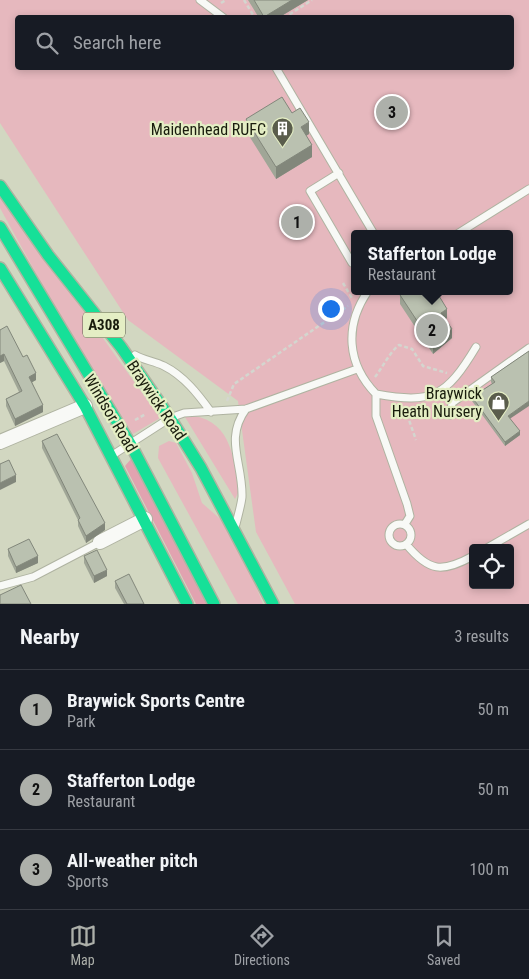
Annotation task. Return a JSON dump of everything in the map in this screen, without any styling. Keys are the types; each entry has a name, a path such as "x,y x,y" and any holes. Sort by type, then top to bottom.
{"main road":[{"name":"Braywick Road","path":"0,186 48,255 121,347 170,418 201,468 273,604"},
{"name":"Windsor Road","path":"0,227 131,445 214,604"},
{"path":"1,274 85,406 145,519 187,604"}],"street":[{"path":"0,442 85,406"},
{"path":"100,542 145,519"}],"lane":[{"path":"200,0 220,15"},
{"path":"277,70 372,230"},
{"path":"339,173 310,191 351,261"},
{"path":"463,230 529,189"},
{"path":"366,295 355,315 350,335 357,369 365,383 376,394 410,400 426,398 447,385 456,376 476,347"},
{"path":"121,347 138,357 166,367 199,395 211,412"},
{"path":"450,415 452,403 529,348"},
{"path":"110,456 131,445 170,418 194,412 246,409 357,369"},
{"path":"376,394 376,416 410,516 405,524"},
{"path":"246,409 236,424 235,436 242,497 234,531 266,604"},
{"path":"405,524 411,532 411,539 406,544 397,546 391,542 389,530 394,525 405,524"},
{"path":"494,544 529,524"},
{"path":"0,586 33,577 100,542"},
{"path":"406,544 424,563 432,567 442,568 469,558"}],"path":[{"path":"244,0 253,15"},
{"path":"289,15 312,0"},
{"path":"226,402 234,384 354,302 343,283"},
{"path":"365,383 375,377 387,362 393,349 399,345 412,349 423,366 456,376"},
{"path":"410,400 409,420 416,440"}],"shaded area":[{"path":"0,0 529,0 529,604 295,604 256,532 238,401 128,320 0,123"},
{"path":"0,194 160,418 133,434 54,306 0,208"},
{"path":"194,416 207,420 216,426 224,435 229,445 237,481 238,493 235,499 185,417"},
{"path":"169,441 176,443 192,473 202,503 234,531 263,604 238,604 158,458 159,446"},
{"path":"131,459 210,604 196,604 125,466"}],"building":[{"path":"254,0 292,0 267,15 263,15"},
{"name":"Maidenhead RUFC","path":"282,97 292,113 300,108 309,122 301,127 312,145 276,167 246,119"},
{"path":"400,295 438,295 447,309 441,313 452,329 433,345"},
{"path":"7,326 23,357 27,355 36,373 29,377 43,405 15,419 6,399 22,391 4,354 0,356 0,330"},
{"path":"529,351 529,401 508,416 520,431 505,442 472,397 495,382 491,377"},
{"path":"57,434 105,523 86,536 78,520 80,518 42,441"},
{"path":"9,460 16,475 0,483 0,464"},
{"path":"29,539 38,556 16,567 8,549"},
{"path":"97,550 107,570 94,576 84,556"},
{"path":"129,574 144,604 127,604 115,581"},
{"path":"21,585 31,604 0,604 0,595"}],"traffic: fast":[{"path":"0,186 48,255 121,347 170,418 201,468 273,604"},
{"path":"0,227 131,445 214,604"},
{"path":"0,268 85,406 187,604"}],"place":[{"name":"All-weather pitch","path":"392,112"},
{"name":"Maidenhead RUFC","path":"282,148"},
{"name":"Braywick Sports Centre","path":"297,222"},
{"name":"Stafferton Lodge","path":"432,330"},
{"name":"Braywick Heath Nursery","path":"498,421"}]}
